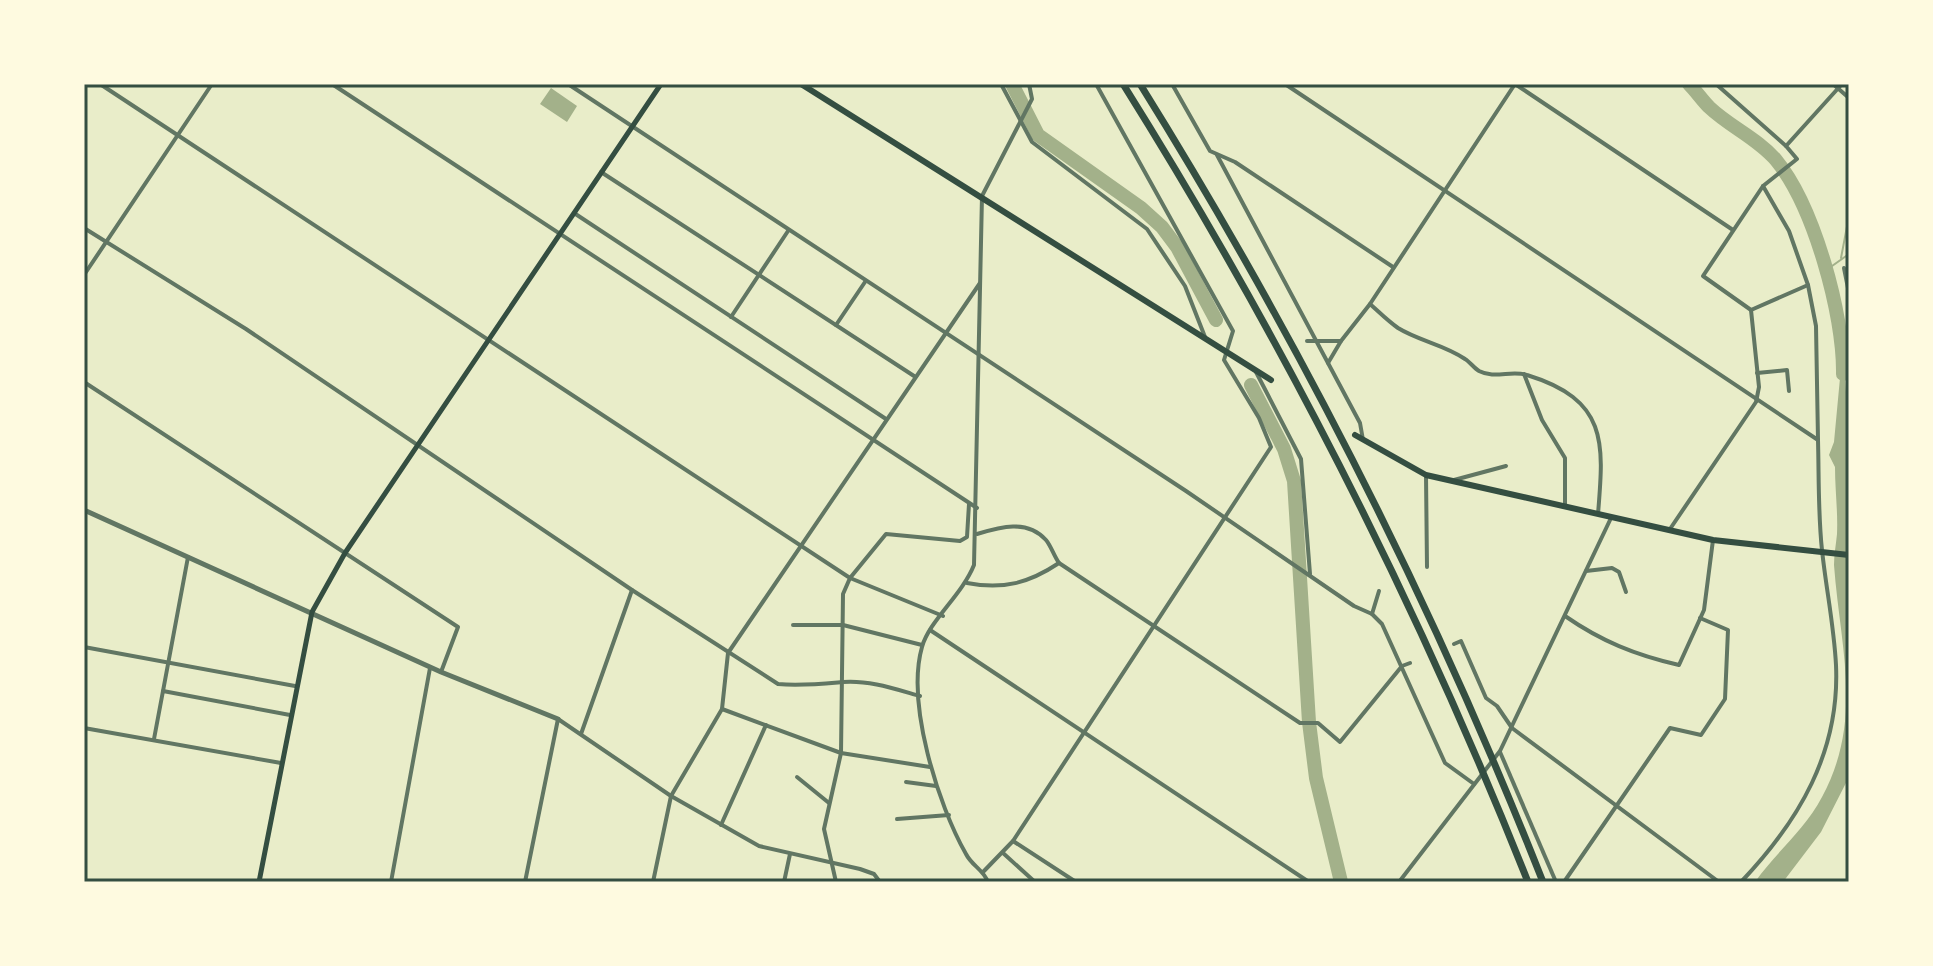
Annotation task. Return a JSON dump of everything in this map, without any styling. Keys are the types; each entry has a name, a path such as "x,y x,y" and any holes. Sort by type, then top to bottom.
{"highway":[{"path":"1123,84 1237,277 1327,444 1475,756 1528,882"},
{"path":"1140,84 1251,272 1341,439 1485,744 1543,882"}],"main road":[{"path":"259,882 295,686 312,612 345,553 661,84"},
{"path":"801,84 1271,380"},
{"path":"1355,435 1426,475 1669,532 1849,555"}],"street":[{"path":"100,84 850,578 943,616"},
{"path":"84,275 212,84"},
{"path":"332,84 977,508"},
{"path":"568,84 942,334 979,355 1290,560 1354,606 1372,614 1382,624 1445,763 1474,784"},
{"path":"1001,84 1020,123 1044,152 1147,229 1185,286 1206,339"},
{"path":"988,882 984,871 967,857 936,786 930,767 918,669 922,645 930,630 967,583 974,565 982,196 1032,99 1029,84"},
{"path":"984,871 1013,841 1271,447 1259,418 1224,360 1224,351 1233,331 1096,84"},
{"path":"1172,84 1207,152 1235,162 1393,267"},
{"path":"1285,84 1756,402 1818,440"},
{"path":"1328,363 1515,84 1733,230"},
{"path":"1669,532 1756,402 1757,373 1751,310 1703,276 1763,186 1797,159 1716,84"},
{"path":"1833,84 1840,86 1849,98"},
{"path":"1786,146 1840,86"},
{"path":"1217,155 1360,423 1363,440"},
{"path":"1145,169 1152,167"},
{"path":"601,172 914,376"},
{"path":"1741,882 1805,800 1827,749 1835,714 1836,668 1818,440 1816,326 1808,285 1789,231 1763,186"},
{"path":"573,213 886,419"},
{"path":"84,228 246,329 632,590 778,684 876,684 920,696"},
{"path":"731,317 788,231"},
{"path":"1844,268 1849,293"},
{"path":"836,325 865,282"},
{"path":"653,882 671,796 722,709 728,653 942,334 980,283"},
{"path":"1751,310 1808,285"},
{"path":"1370,304 1399,328 1465,359 1479,371 1524,374 1569,394 1593,416 1603,480 1598,514"},
{"path":"1307,341 1341,341"},
{"path":"1757,373 1787,370 1789,391"},
{"path":"1256,371 1301,459 1310,574"},
{"path":"1524,374 1542,420 1565,458 1565,507"},
{"path":"84,382 458,627 441,672"},
{"path":"1451,481 1506,466"},
{"path":"1426,475 1427,567"},
{"path":"836,882 824,829 841,753 843,594 850,578 886,534 960,541 967,537 969,504"},
{"path":"84,510 441,672 558,719 671,796 759,846 860,869 874,874 880,882"},
{"path":"1399,882 1500,751 1611,518"},
{"path":"977,534 1004,526 1025,526 1046,540 1059,563 1154,623 1300,723 1318,723 1340,742 1402,666 1410,663"},
{"path":"1565,616 1597,638 1639,656 1679,665 1700,618 1713,540"},
{"path":"154,739 188,557"},
{"path":"967,583 989,587 1020,584 1059,563"},
{"path":"1586,571 1612,568 1619,572 1626,592"},
{"path":"581,734 632,590"},
{"path":"1372,614 1379,591"},
{"path":"1564,882 1670,728 1701,735 1725,699 1728,630 1700,618"},
{"path":"793,625 843,625 922,645"},
{"path":"930,630 1309,882"},
{"path":"1454,644 1461,641 1486,698 1497,706 1512,728 1719,882"},
{"path":"84,647 295,686"},
{"path":"391,882 430,666"},
{"path":"163,691 290,715"},
{"path":"722,709 841,753 930,767"},
{"path":"525,882 558,719"},
{"path":"721,825 766,725"},
{"path":"84,728 281,763"},
{"path":"1500,751 1556,882"},
{"path":"797,777 829,803"},
{"path":"906,782 936,786"},
{"path":"897,819 949,815"},
{"path":"1013,841 1076,882"},
{"path":"1003,853 1035,882"},
{"path":"784,882 790,854"}],"shaded area":[{"path":"551,88 577,106 567,122 540,104"},
{"path":"1843,346 1849,438 1846,535 1849,547 1849,777 1821,832 1783,882 1755,882 1815,809 1835,768 1842,739 1846,682 1834,565 1837,526 1835,467 1829,455 1834,442"}],"waterway":[{"path":"1012,84 1038,135 1141,208 1162,227 1177,247 1216,320"},
{"path":"1689,84 1717,114 1769,152 1790,180 1803,205 1824,262 1838,322 1843,374"},
{"path":"1841,258 1849,216"},
{"path":"1825,271 1849,254"},
{"path":"1251,385 1284,449 1294,481 1309,722 1316,778 1341,882"}]}
